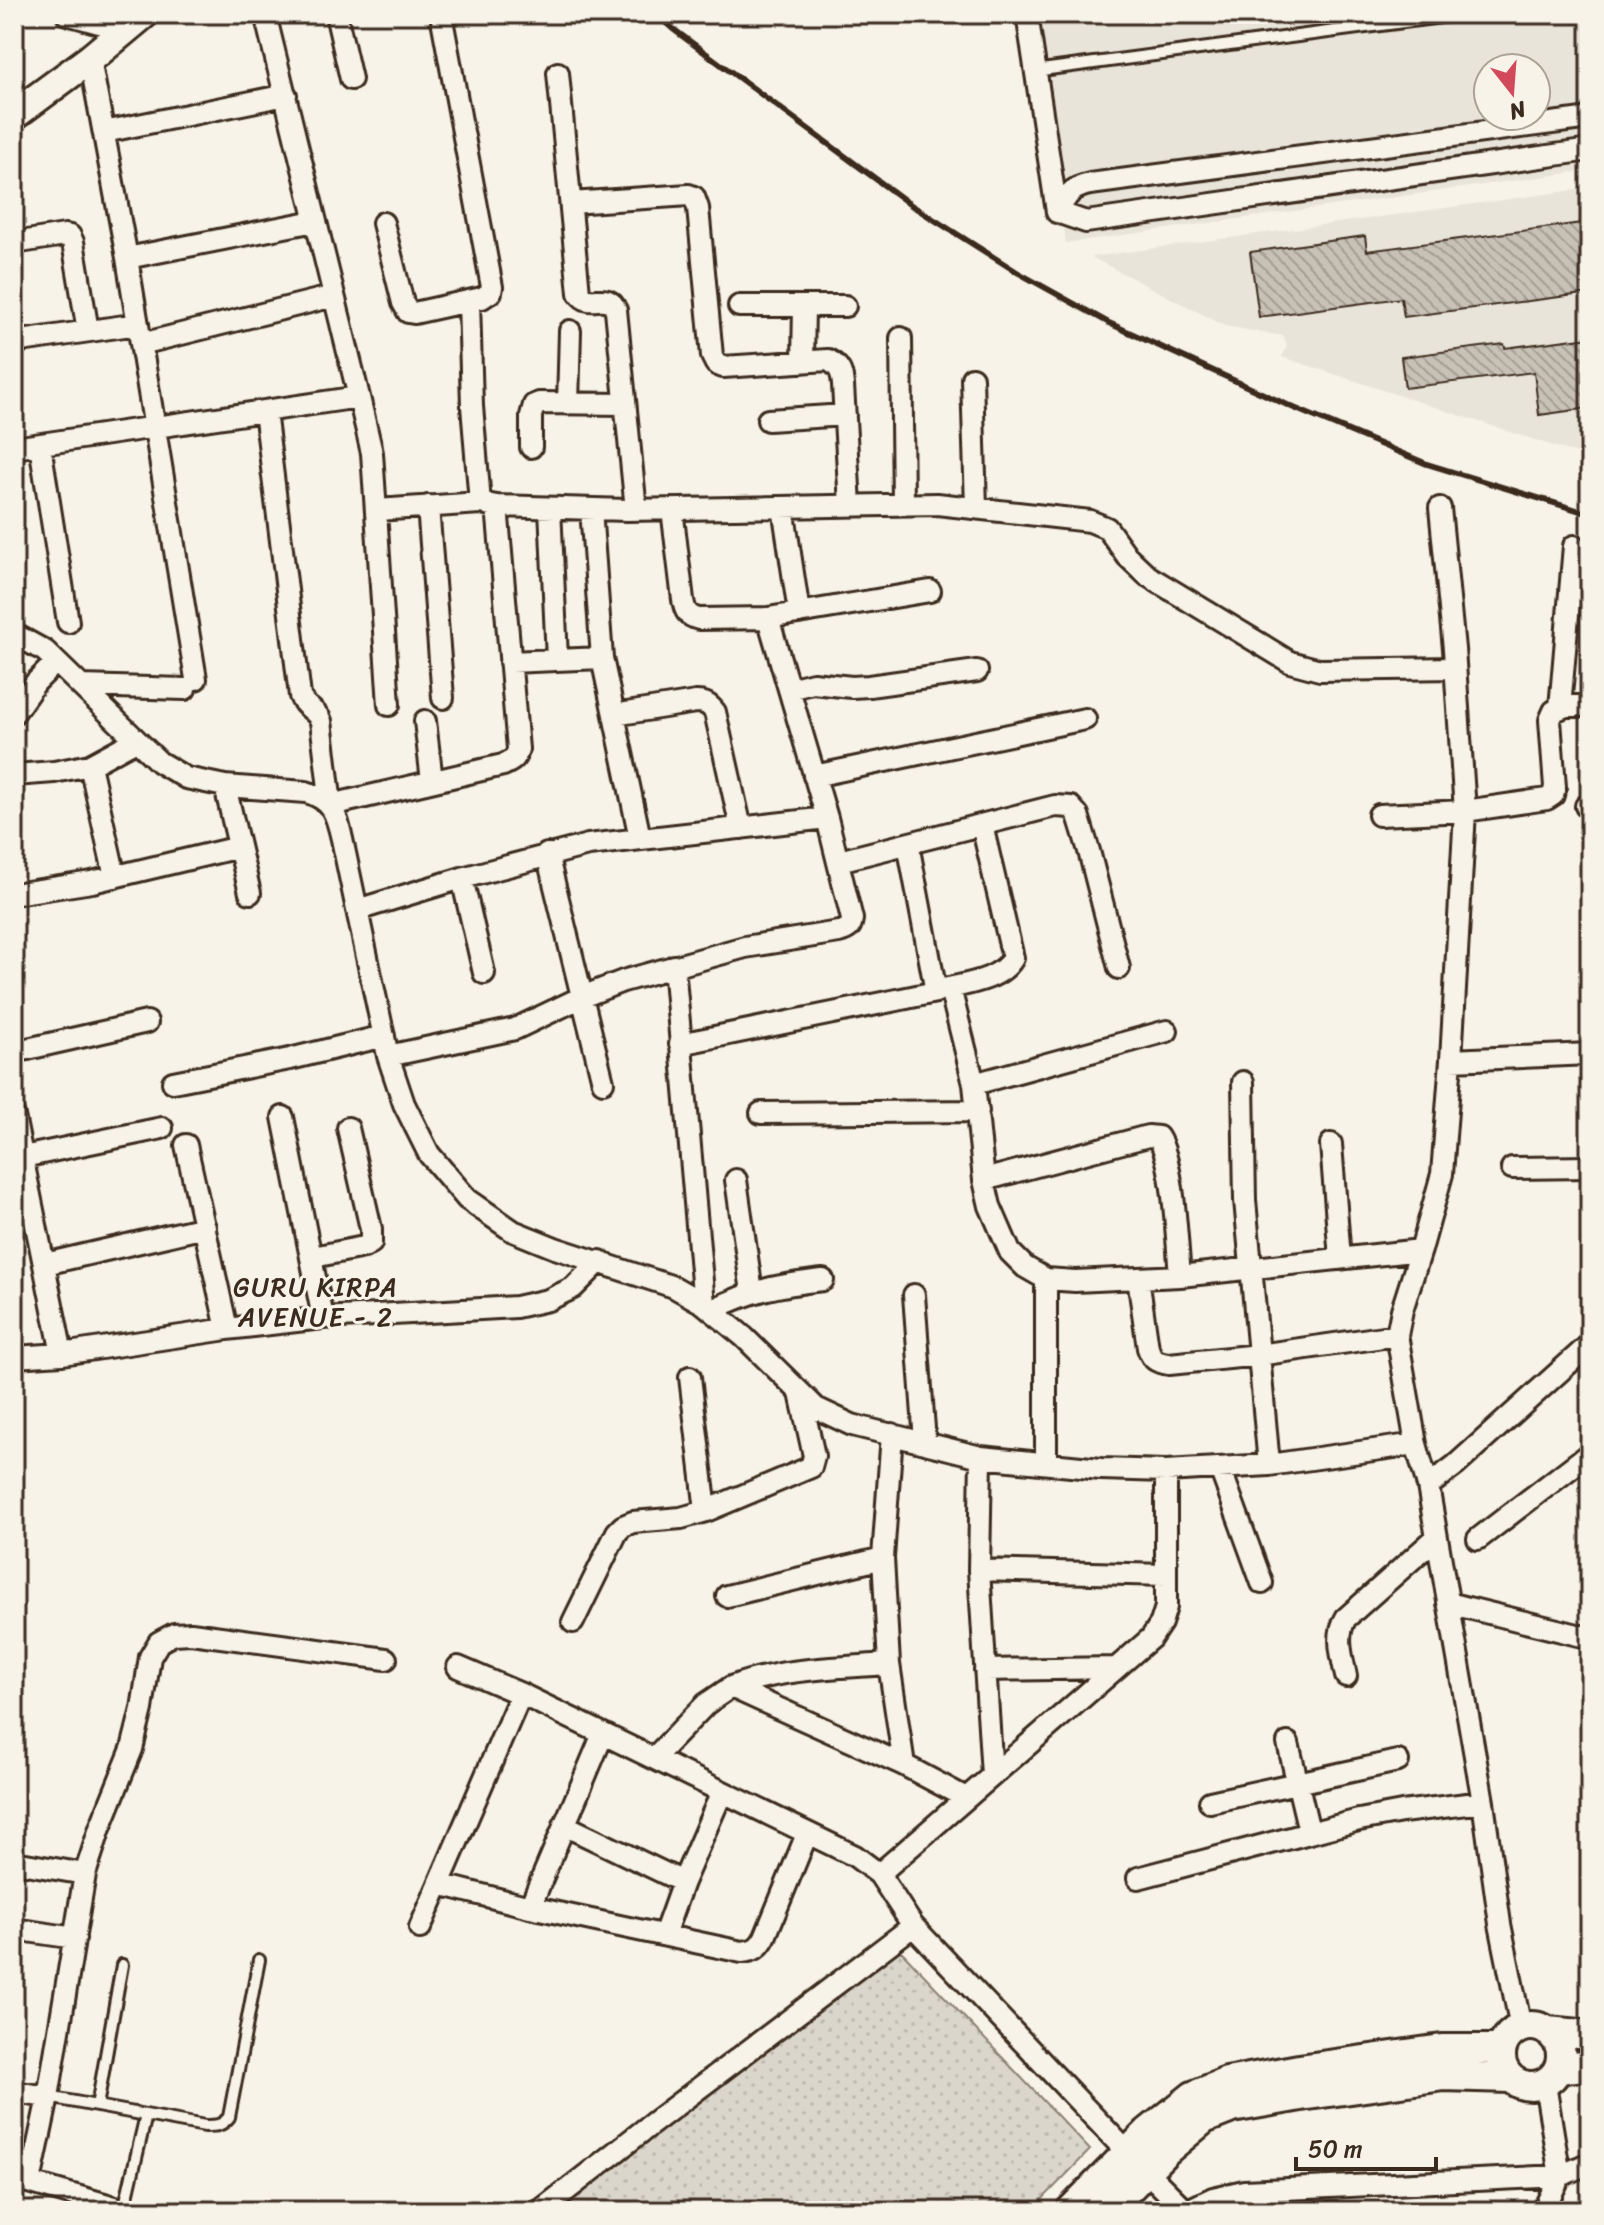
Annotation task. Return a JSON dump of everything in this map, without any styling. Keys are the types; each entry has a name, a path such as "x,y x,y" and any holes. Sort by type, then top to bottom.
{"main road":[{"path":"14,115 135,22"},
{"path":"1534,2029 1559,2043 1561,2060 1552,2076"},
{"path":"1590,2035 1534,2029 1512,2032 1501,2049 1503,2069 1509,2078 1526,2086 1590,2065"},
{"path":"1107,2211 1137,2161 1148,2132 1193,2096 1227,2082 1442,2049 1501,2049"},
{"path":"1070,2211 1137,2161 1166,2151 1204,2119 1232,2108 1444,2076 1509,2078"}],"street":[{"path":"67,14 135,22"},
{"path":"265,14 372,453 389,705"},
{"path":"336,14 351,79"},
{"path":"383,223 408,312 469,301 488,296 491,292 441,14"},
{"path":"1027,14 1057,212"},
{"path":"81,686 191,684 140,334 90,59"},
{"path":"558,73 579,293 587,301 608,300 616,310 636,510"},
{"path":"104,132 286,95"},
{"path":"1057,212 1069,193 1078,186 1590,118"},
{"path":"1057,212 1086,222 1590,150"},
{"path":"571,203 694,197 698,208 712,356 716,364 723,367 828,360 837,365 842,373 850,505"},
{"path":"127,258 315,221"},
{"path":"14,243 70,236 88,331"},
{"path":"14,342 88,331 140,334 334,296"},
{"path":"331,805 503,765 517,756 510,662 472,406 469,301"},
{"path":"739,306 845,306"},
{"path":"803,362 804,306"},
{"path":"568,404 570,331"},
{"path":"901,338 903,504"},
{"path":"972,378 976,508"},
{"path":"14,448 359,397"},
{"path":"531,447 534,405 625,404"},
{"path":"265,411 300,696 302,703 315,711 321,721 331,805 340,829 386,1046 404,1104 429,1154 467,1199 513,1231 674,1287 708,1307 744,1337 816,1408 852,1425 981,1457 1101,1469 1166,1471 1269,1465 1416,1444"},
{"path":"768,420 845,415"},
{"path":"40,445 68,622"},
{"path":"377,510 488,505 636,510 937,504 1099,523 1107,528 1127,556 1148,576 1276,654 1304,667 1320,670 1455,668"},
{"path":"428,506 443,698"},
{"path":"783,507 799,613"},
{"path":"550,508 557,659"},
{"path":"1440,508 1465,811 1442,1174 1397,1335 1416,1444 1428,1486 1437,1537 1483,1802 1500,1924 1534,2029"},
{"path":"591,509 602,658 640,838"},
{"path":"672,509 683,600 690,617 768,618 930,591"},
{"path":"1560,708 1574,546"},
{"path":"173,1082 290,1059 515,1029 582,997 674,966 745,947 847,930 852,919 839,861 768,618"},
{"path":"14,634 45,651 159,762 186,778 225,786 306,792 319,795 331,805"},
{"path":"510,662 602,658"},
{"path":"14,713 36,682 56,662"},
{"path":"789,689 813,683 869,686 977,671"},
{"path":"614,715 696,702 711,706 715,712 741,828"},
{"path":"1379,815 1465,811 1547,799 1553,795 1555,787 1550,720 1554,711 1590,706"},
{"path":"814,776 1085,719"},
{"path":"425,721 432,781"},
{"path":"14,775 90,765 136,740"},
{"path":"90,765 115,877"},
{"path":"225,786 250,893"},
{"path":"839,861 1055,806 1071,807 1078,815 1089,851 1119,968"},
{"path":"357,910 547,854 588,845 827,818"},
{"path":"680,1044 943,990 998,974 1008,967 1013,958 982,825"},
{"path":"908,844 943,990 974,1084 984,1180 990,1206 1010,1252 1025,1267 1046,1279 1075,1281 1180,1276 1421,1250"},
{"path":"14,894 115,877 239,847"},
{"path":"547,854 603,1082"},
{"path":"462,878 484,973"},
{"path":"674,966 708,1307"},
{"path":"14,1052 147,1022"},
{"path":"974,1084 1167,1031"},
{"path":"1451,1060 1590,1054"},
{"path":"1243,1082 1245,1200 1269,1465"},
{"path":"761,1113 978,1111"},
{"path":"14,1116 62,1354"},
{"path":"283,1117 323,1318"},
{"path":"23,1157 162,1128"},
{"path":"313,1257 371,1243 371,1229 348,1128"},
{"path":"984,1180 1148,1136 1158,1137 1172,1191 1180,1276"},
{"path":"1331,1144 1340,1259"},
{"path":"186,1145 227,1329"},
{"path":"1512,1168 1590,1167"},
{"path":"736,1180 752,1292"},
{"path":"45,1264 205,1227"},
{"path":"14,1357 62,1354 323,1318 516,1307 548,1300 573,1288 600,1261"},
{"path":"1138,1278 1148,1348 1151,1358 1157,1362 1169,1364 1259,1355 1397,1335"},
{"path":"1046,1279 1046,1463"},
{"path":"708,1307 752,1292 823,1280"},
{"path":"914,1295 925,1442"},
{"path":"1428,1486 1456,1465 1590,1344"},
{"path":"690,1377 706,1511"},
{"path":"573,1622 617,1532 623,1526 633,1522 681,1518 706,1511 811,1467 814,1456 800,1393"},
{"path":"892,1434 883,1558 889,1664 904,1765"},
{"path":"1478,1539 1590,1453"},
{"path":"981,1457 979,1570 992,1775"},
{"path":"1220,1468 1262,1583"},
{"path":"879,1874 1151,1638 1161,1623 1166,1607 1166,1471"},
{"path":"1346,1676 1340,1628 1346,1618 1437,1537"},
{"path":"727,1596 883,1558"},
{"path":"979,1570 1166,1575"},
{"path":"1448,1603 1590,1638"},
{"path":"126,2210 22,2180 48,2097 85,1874 132,1749 150,1657 159,1642 174,1634 191,1633 386,1659"},
{"path":"654,1758 706,1704 731,1687 754,1678 786,1672 889,1664"},
{"path":"458,1667 521,1694 855,1856 879,1874 913,1926 1186,2211 1213,2198 1244,2191 1560,2176 1590,2163"},
{"path":"985,1670 1116,1668"},
{"path":"731,1687 904,1765 966,1798"},
{"path":"420,1928 521,1694"},
{"path":"530,1907 603,1734"},
{"path":"1288,1743 1309,1831"},
{"path":"1210,1802 1398,1761"},
{"path":"664,1935 722,1792"},
{"path":"1138,1878 1309,1831 1402,1812 1483,1802"},
{"path":"564,1825 683,1882"},
{"path":"439,1884 530,1907 742,1952 752,1951 760,1946 807,1834"},
{"path":"14,1862 85,1874"},
{"path":"540,2211 913,1926"},
{"path":"14,1929 75,1938"},
{"path":"1543,2211 1560,2176 1552,2076"},
{"path":"14,2092 48,2097"}],"lane":[{"path":"1034,71 1464,14"},
{"path":"48,2097 217,2126 224,2123 229,2117 259,1960"},
{"path":"97,2106 122,1965"},
{"path":"126,2210 146,2115"}],"shaded area":[{"path":"1035,14 1590,14 1590,170 1066,243"},
{"path":"1590,188 1590,458 1282,357 1287,346 1283,336 1225,326 1091,257"},
{"path":"888,1937 1090,2150 1031,2211 545,2211"}],"building":[{"path":"1590,222 1590,293 1404,317 1401,298 1259,317 1250,252 1365,236 1367,251"},
{"path":"1590,337 1590,408 1539,415 1534,372 1405,388 1401,357"}],"railway":[{"path":"656,14 911,205 1017,272 1109,323 1294,408 1427,464 1590,514"}],"district":[{"name":"GURU KIRPA AVENUE - 2","path":"316,1302"}]}
